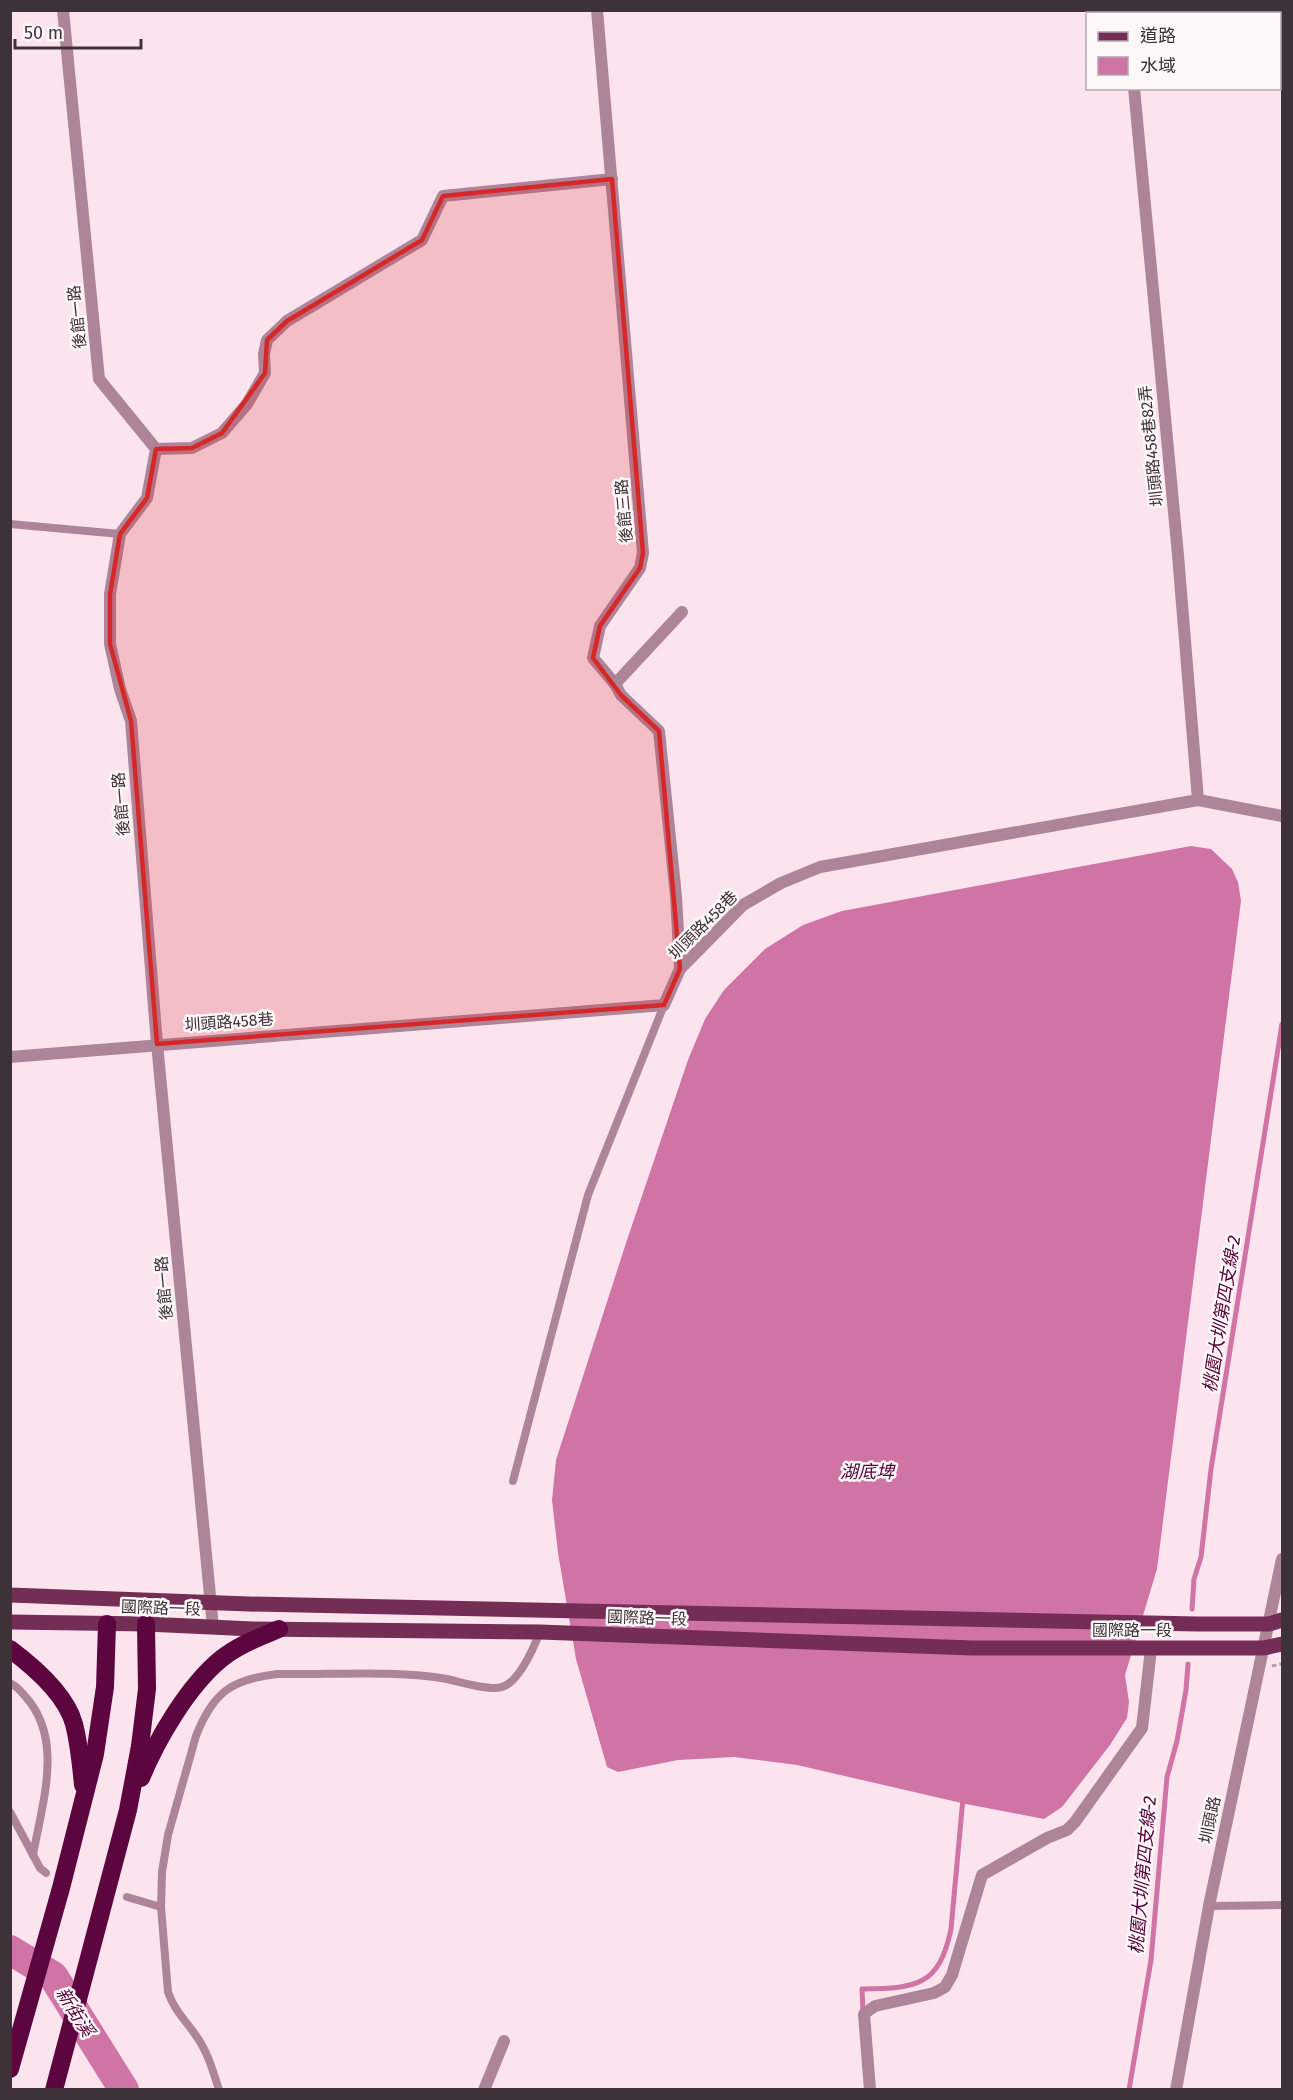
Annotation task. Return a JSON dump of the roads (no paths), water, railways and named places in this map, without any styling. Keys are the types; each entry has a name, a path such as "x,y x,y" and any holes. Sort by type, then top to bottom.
{"highway":[{"path":"10,2069 61,1888 95,1754 105,1687 106,1624"},
{"path":"54,2090 128,1810 140,1746 147,1689 146,1624"},
{"path":"128,1810 150,1757 167,1726 192,1692 221,1659 248,1642 279,1629"},
{"path":"10,1649 36,1669 56,1691 74,1721 81,1760 84,1798"}],"main road":[{"name":"國際路一段","path":"10,1595 210,1602 1278,1623"},
{"path":"106,1624 121,1599 146,1624"},
{"name":"國際路一段","path":"10,1622 279,1629 540,1632 972,1648 1264,1648"},
{"path":"1264,1648 1282,1644"}],"street":[{"name":"後館一路","path":"63,10 99,379 156,449 147,498 120,534 110,594 110,644 130,721 157,1044 213,1627"},
{"name":"後館三路","path":"597,10 644,553 640,568 600,626 592,658 615,684 621,695 659,731 676,896 680,969"},
{"name":"圳頭路458巷82弄","path":"1134,90 1177,543 1198,800"},
{"path":"156,449 192,448 222,433 247,404 265,373 264,354 267,339 287,321 422,240 442,196 612,179"},
{"path":"615,684 682,612"},
{"name":"圳頭路458巷","path":"10,1058 157,1044 664,1005 680,969 743,905 781,883 820,867 1198,800 1282,816"},
{"name":"圳頭路","path":"1176,2090 1209,1906 1264,1648 1278,1623 1282,1559"},
{"path":"870,2090 864,2014 875,2006 934,1993 945,1987 955,1966 982,1875 1047,1838 1067,1830 1075,1822 1142,1728 1151,1648"},
{"name":"國際路一段","path":"1264,1648 1282,1649"},
{"path":"484,2090 504,2041"}],"lane":[{"path":"10,524 120,534"},
{"path":"513,1480 588,1195 664,1005"},
{"path":"219,2090 208,2055 197,2036 173,2006 168,1992 161,1907 164,1855 196,1736 203,1718 226,1689 241,1680 278,1674 411,1675 502,1687 512,1680 533,1651 540,1632"},
{"path":"10,1683 31,1702 47,1739 47,1776 33,1855"},
{"path":"10,1812 40,1868 46,1873"},
{"path":"127,1897 161,1907"},
{"path":"1209,1906 1282,1905"}],"water":[{"name":"湖底埤","path":"1191,846 1211,849 1232,869 1238,882 1241,901 1157,1569 1125,1675 1129,1702 1127,1718 1110,1745 1062,1807 1044,1819 966,1804 797,1765 734,1757 678,1760 618,1772 607,1767 576,1659 558,1553 552,1500 556,1460 626,1243 688,1060 705,1019 724,990 765,949 803,925 842,911"}],"waterway":[{"name":"桃園大圳第四支線-2","path":"1192,1609 1194,1579 1201,1557 1211,1469 1282,1024"},
{"name":"桃園大圳第四支線-2","path":"1129,2090 1151,1960 1167,1777 1177,1741 1188,1664"},
{"path":"863,2012 862,1989 896,1988 910,1985 931,1974 939,1963 951,1929 963,1798"},
{"name":"新街溪","path":"10,1950 53,1976 124,2090"}]}
